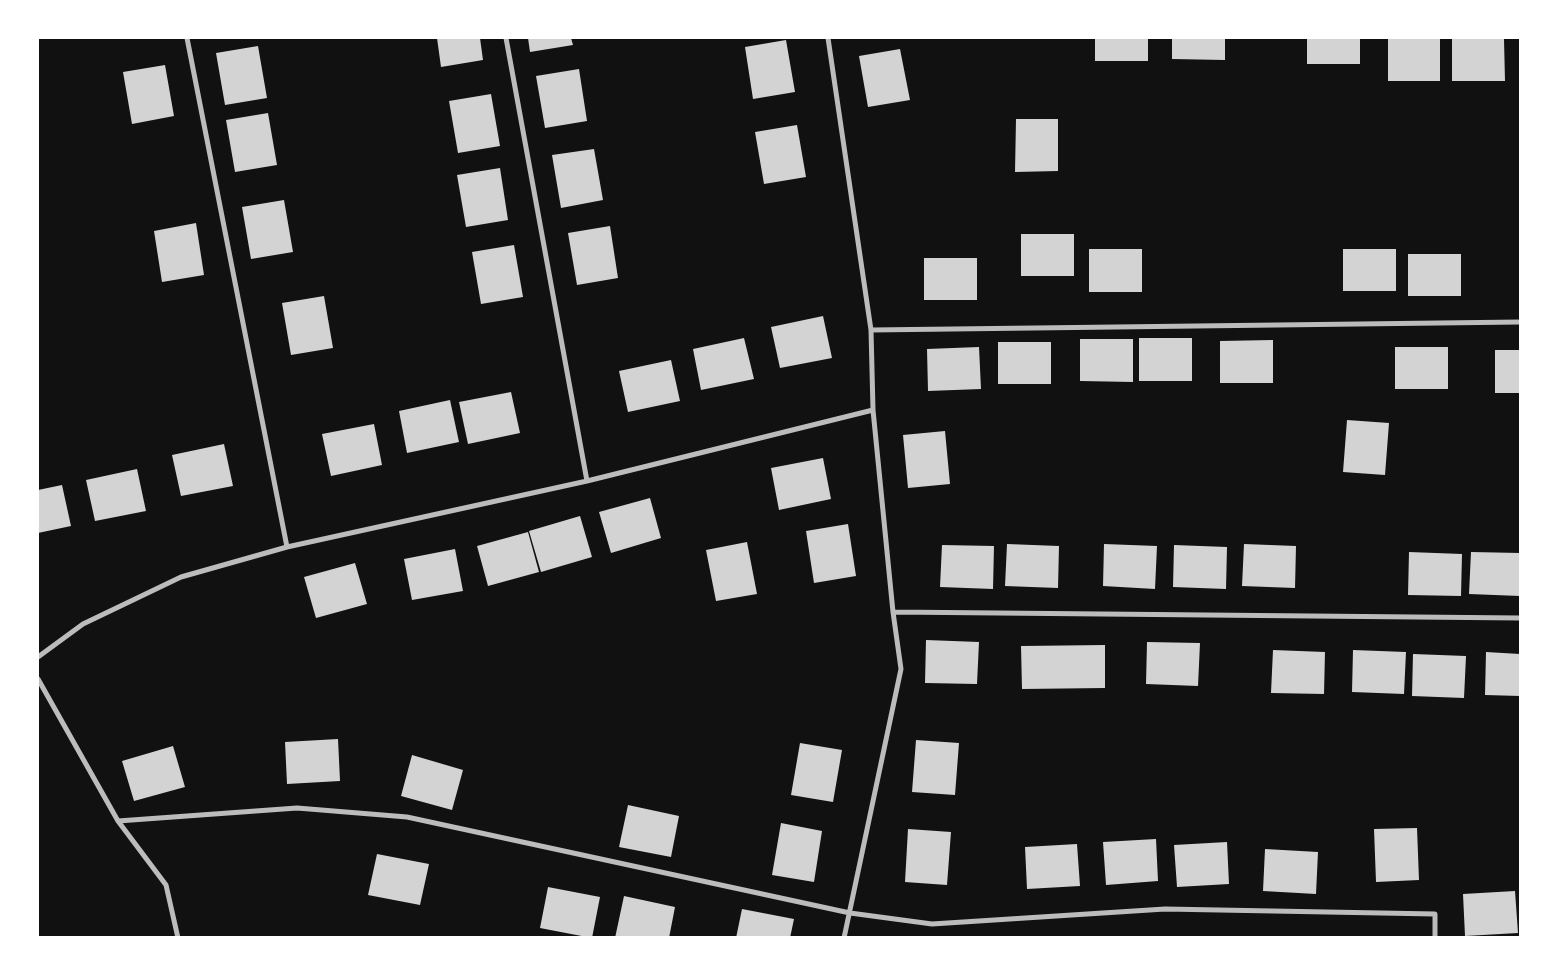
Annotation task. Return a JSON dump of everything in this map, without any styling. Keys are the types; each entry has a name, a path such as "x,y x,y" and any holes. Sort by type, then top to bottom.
{"street":[{"path":"187,38 287,547"},
{"path":"506,38 587,480"},
{"path":"828,38 871,330 873,410 893,612 901,669 844,938"},
{"path":"871,330 1520,322"},
{"path":"38,657 83,624 181,577 287,547 587,480 873,410"},
{"path":"893,612 1520,618"},
{"path":"38,679 118,822 166,885 178,938"},
{"path":"118,822 297,808 407,818 850,914 932,924 1165,909 1435,914 1435,938"}],"building":[{"path":"437,38 480,38 483,60 441,67"},
{"path":"528,38 571,38 573,45 530,52"},
{"path":"1095,38 1148,38 1148,61 1095,61"},
{"path":"1172,38 1225,38 1225,60 1172,59"},
{"path":"1307,38 1360,38 1360,64 1307,64"},
{"path":"1388,39 1440,39 1440,81 1388,81"},
{"path":"1452,39 1504,39 1505,81 1452,81"},
{"path":"786,40 795,92 753,99 745,47"},
{"path":"258,46 267,98 225,105 216,53"},
{"path":"900,49 910,100 868,107 859,56"},
{"path":"165,65 174,116 132,124 123,72"},
{"path":"579,69 587,121 545,128 536,76"},
{"path":"491,94 500,146 458,153 449,101"},
{"path":"268,113 277,165 235,172 226,120"},
{"path":"1016,119 1058,119 1058,171 1015,172"},
{"path":"797,125 806,177 764,184 755,132"},
{"path":"594,149 603,200 561,208 552,155"},
{"path":"500,168 508,220 466,227 457,175"},
{"path":"284,200 293,252 251,259 242,207"},
{"path":"196,223 204,275 162,282 154,231"},
{"path":"610,226 618,278 577,285 568,233"},
{"path":"1021,234 1074,234 1074,276 1021,276"},
{"path":"514,245 523,297 481,304 472,252"},
{"path":"1089,249 1142,249 1142,292 1089,292"},
{"path":"1343,249 1396,249 1396,291 1343,291"},
{"path":"1408,254 1461,254 1461,296 1408,296"},
{"path":"924,258 977,258 977,300 924,300"},
{"path":"324,296 333,348 291,355 282,303"},
{"path":"823,316 832,358 780,368 771,327"},
{"path":"744,338 754,379 701,390 693,349"},
{"path":"1139,338 1192,338 1192,381 1139,381"},
{"path":"1080,339 1133,339 1133,382 1080,381"},
{"path":"1273,340 1273,383 1220,383 1220,341"},
{"path":"998,342 1051,342 1051,384 998,384"},
{"path":"979,347 981,389 928,391 927,349"},
{"path":"1395,347 1448,347 1448,389 1395,389"},
{"path":"1495,350 1520,350 1520,393 1495,393"},
{"path":"671,360 680,401 628,412 619,371"},
{"path":"511,392 520,433 468,444 459,402"},
{"path":"450,400 459,442 407,453 399,411"},
{"path":"1347,420 1389,423 1385,475 1343,472"},
{"path":"374,424 382,465 331,476 322,434"},
{"path":"945,431 950,484 908,488 903,435"},
{"path":"224,444 233,486 181,496 172,455"},
{"path":"823,458 831,499 779,510 771,468"},
{"path":"137,469 146,511 95,521 86,480"},
{"path":"62,485 71,526 38,533 38,490"},
{"path":"650,498 661,538 611,553 599,512"},
{"path":"580,516 592,557 541,572 529,531"},
{"path":"848,524 856,576 814,583 806,531"},
{"path":"528,532 539,572 488,586 477,546"},
{"path":"747,542 757,594 716,601 706,550"},
{"path":"1007,544 1059,546 1058,588 1005,586"},
{"path":"1104,544 1157,546 1155,589 1103,586"},
{"path":"1244,544 1296,546 1295,588 1242,586"},
{"path":"942,545 994,546 993,589 940,587"},
{"path":"1174,545 1227,547 1226,589 1173,587"},
{"path":"455,549 463,591 412,600 404,559"},
{"path":"1409,552 1462,554 1461,596 1408,595"},
{"path":"1471,552 1520,553 1520,596 1469,594"},
{"path":"355,563 367,604 316,618 304,577"},
{"path":"926,640 979,642 977,684 925,683"},
{"path":"1147,642 1200,643 1198,686 1146,684"},
{"path":"1105,645 1105,688 1022,689 1021,646"},
{"path":"1273,650 1325,652 1324,694 1271,693"},
{"path":"1353,650 1406,652 1404,694 1352,692"},
{"path":"1486,652 1520,654 1520,696 1485,695"},
{"path":"1413,654 1466,656 1464,698 1412,696"},
{"path":"338,739 340,781 287,784 285,742"},
{"path":"916,740 959,743 955,795 912,792"},
{"path":"800,743 842,750 833,802 791,795"},
{"path":"173,746 185,787 134,801 122,761"},
{"path":"412,755 463,770 452,810 401,796"},
{"path":"628,805 679,816 671,857 619,847"},
{"path":"781,823 822,831 814,882 772,875"},
{"path":"1417,828 1419,880 1376,882 1374,829"},
{"path":"908,829 951,832 947,885 905,882"},
{"path":"1156,839 1158,881 1106,885 1103,842"},
{"path":"1227,842 1229,884 1177,887 1174,845"},
{"path":"1077,844 1080,886 1027,889 1025,847"},
{"path":"1265,849 1318,852 1316,894 1263,891"},
{"path":"377,854 429,864 420,905 368,895"},
{"path":"548,887 600,897 592,938 540,928"},
{"path":"1515,891 1518,933 1465,936 1463,894"},
{"path":"624,896 675,907 669,938 615,938"},
{"path":"742,909 794,919 790,938 736,938"}]}
